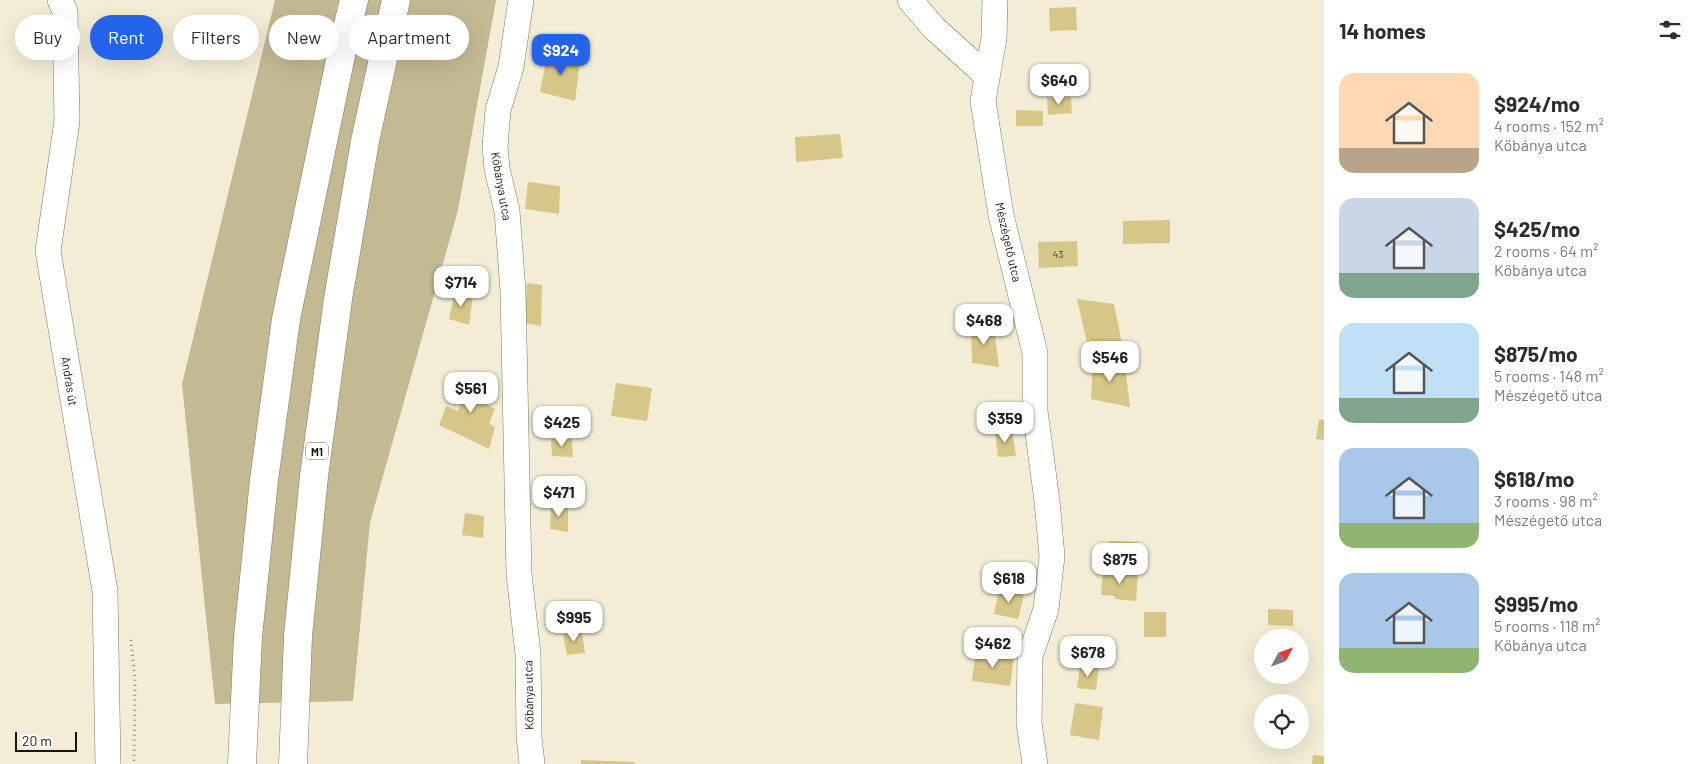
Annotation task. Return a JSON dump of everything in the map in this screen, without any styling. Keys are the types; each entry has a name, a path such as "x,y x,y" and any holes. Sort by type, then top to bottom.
{"highway":[{"path":"242,764 248,637 264,480 286,319 354,0"},
{"name":"M1","path":"292,764 298,636 320,427 338,299 366,141 396,0"}],"street":[{"name":"András út","path":"60,0 65,11 67,121 48,251 105,590 108,764"},
{"name":"Kőbánya utca","path":"521,0 511,66 498,110 494,146 497,170 507,211 513,291 519,574 528,654 529,737 532,764"},
{"path":"910,0 934,28 987,76"},
{"name":"Mészégető utca","path":"995,0 994,38 983,101 1001,215 1035,353 1035,411 1052,556 1046,609 1030,656 1029,724 1035,764"}],"shaded area":[{"path":"275,0 496,0 458,210 370,522 353,701 215,704 182,384 269,25 269,60 339,60 339,15 271,15"}],"building":[{"path":"1076,7 1077,30 1050,31 1049,8"},
{"path":"548,51 580,61 575,101 540,92"},
{"path":"1071,97 1072,113 1048,115 1047,98"},
{"path":"1016,110 1043,111 1043,126 1016,126"},
{"path":"840,134 843,158 796,162 795,137"},
{"path":"528,182 560,186 559,214 525,209"},
{"path":"1170,220 1170,243 1123,244 1123,221"},
{"path":"1077,241 1078,266 1039,268 1038,242"},
{"path":"527,283 542,285 541,326 524,323"},
{"path":"455,291 473,296 469,325 449,319"},
{"path":"1077,299 1114,304 1123,349 1087,342"},
{"path":"971,324 994,328 999,367 972,363"},
{"path":"1093,357 1125,365 1130,407 1091,399"},
{"path":"467,373 489,385 481,402 495,409 489,423 495,427 489,449 439,425 446,406 458,411 464,396 458,394"},
{"path":"616,383 652,388 647,421 611,416"},
{"path":"1319,419 1324,420 1324,440 1316,439"},
{"path":"1012,430 1016,456 998,457 995,431"},
{"path":"551,439 572,439 573,457 552,456"},
{"path":"551,504 568,505 568,532 550,529"},
{"path":"465,513 484,516 483,538 462,535"},
{"path":"1109,541 1138,542 1137,568 1107,567"},
{"path":"1103,570 1138,573 1136,601 1115,599 1115,596 1101,595"},
{"path":"999,589 1024,595 1018,619 994,614"},
{"path":"1268,609 1293,610 1293,626 1268,625"},
{"path":"1144,612 1166,612 1166,637 1144,637"},
{"path":"582,632 585,653 567,655 563,634"},
{"path":"976,651 1014,656 1010,686 972,681"},
{"path":"1080,666 1099,668 1096,690 1077,688"},
{"path":"1075,703 1103,707 1099,740 1070,735"},
{"path":"1313,755 1324,756 1324,764 1312,764"},
{"path":"581,760 634,762 635,764 581,764"}]}
